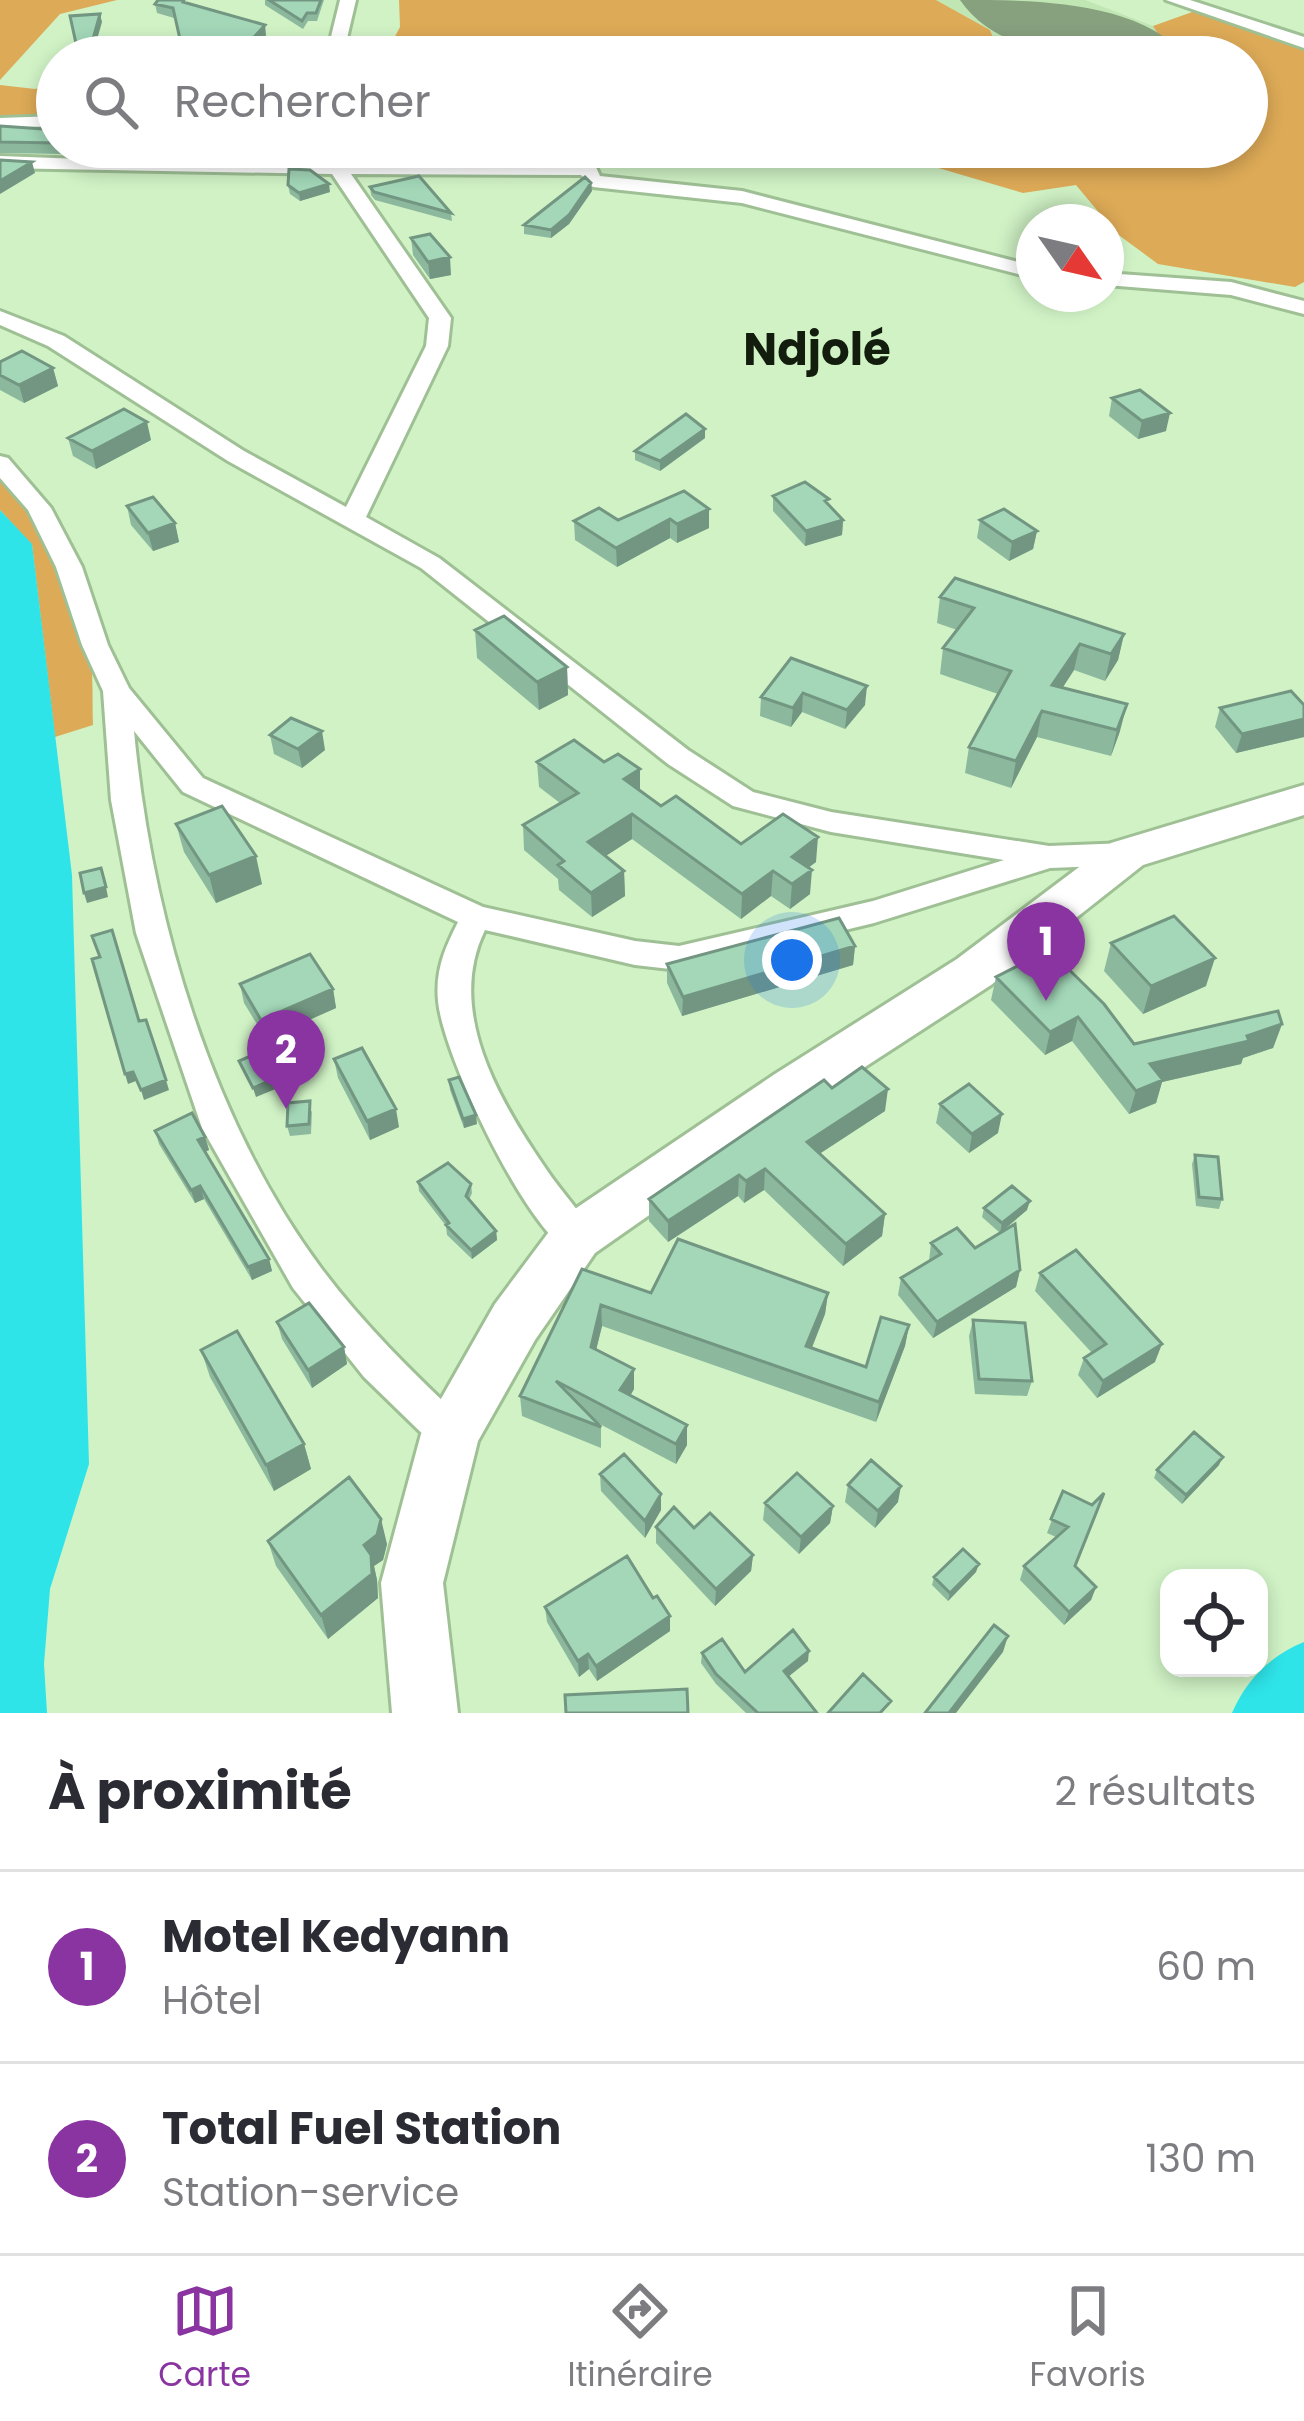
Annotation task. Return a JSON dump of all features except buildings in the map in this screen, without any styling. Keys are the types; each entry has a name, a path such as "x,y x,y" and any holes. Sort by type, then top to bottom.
{"highway":[{"path":"425,1713 412,1582 450,1434 515,1322 576,1237 793,1088 974,972 1127,854 1304,800"}],"street":[{"path":"340,36 348,0"},
{"path":"1174,0 1304,43"},
{"path":"0,123 36,122"},
{"path":"0,162 36,163"},
{"path":"338,168 440,318 437,346 352,520"},
{"path":"462,168 588,169 593,181 742,196 1016,267"},
{"path":"1124,281 1198,284 1266,295 1304,308"},
{"path":"0,316 56,341 236,456 430,563 678,757 743,799 831,822 1049,856 1127,854"},
{"path":"0,463 39,508 69,567 95,645 117,691 194,785 476,917 635,953 680,958 874,912 1049,856"},
{"path":"117,691 126,800 152,933 219,1129 306,1277 378,1365 450,1434"},
{"path":"476,917 454,965 454,1010 489,1104 532,1182 576,1237"}],"shaded area":[{"path":"0,0 117,0 60,14 0,80"},
{"path":"399,0 936,0 990,30 992,36 395,36 400,27"},
{"path":"936,0 1085,0 1153,26 1159,36 992,36 990,30"},
{"path":"1195,11 1265,36 1159,36 1153,26"},
{"path":"1268,37 1304,50 1304,282 1295,287 1158,264 1124,239 1124,204 1092,204 1076,185 1023,193 938,168 1268,168"},
{"path":"0,85 35,89 36,117 0,118"},
{"path":"0,473 53,556 89,650 93,725 55,737 32,545 0,510"}],"water":[{"path":"0,510 32,544 72,875 89,1464 50,1589 44,1664 47,1713 0,1713"}],"waterway":[{"path":"1265,1713 1304,1674"}],"runway":[{"path":"1006,0 1089,36"}],"place":[{"name":"Motel Kedyann","path":"1046,1001"},
{"name":"Total Fuel Station","path":"286,1109"}],"district":[{"name":"Ndjolé","path":"817,349"}]}
